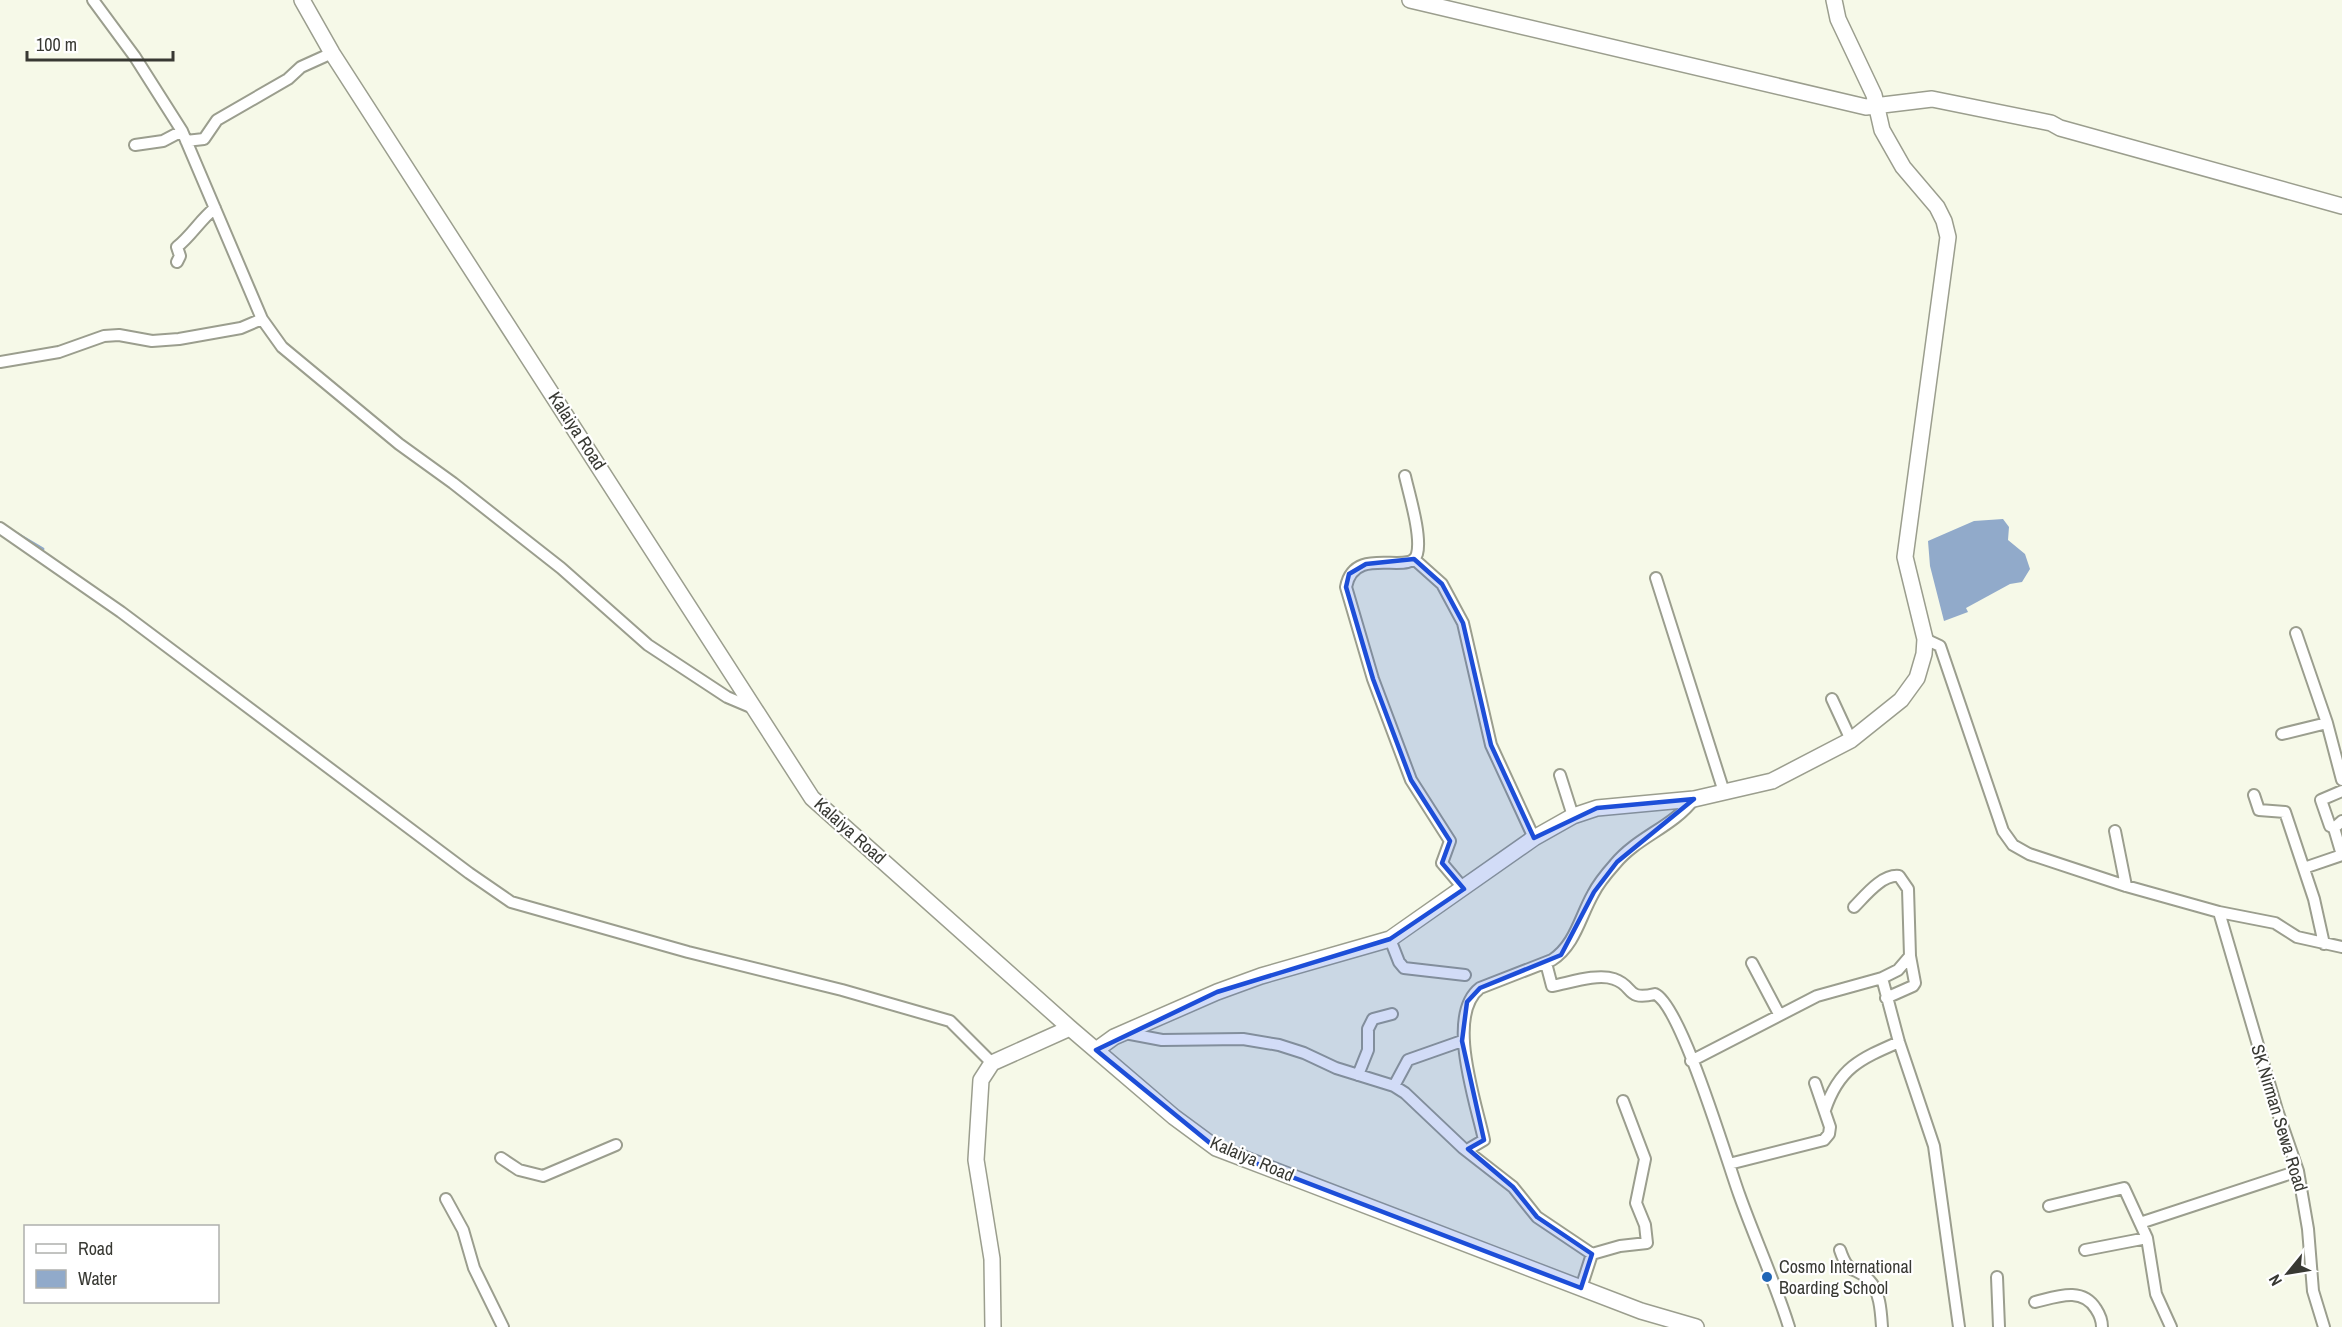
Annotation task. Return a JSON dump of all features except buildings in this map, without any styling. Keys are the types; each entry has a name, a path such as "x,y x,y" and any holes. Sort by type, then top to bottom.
{"street":[{"path":"93,0 146,72 184,136 262,319 271,334 304,366 399,444 453,483 561,568 648,645 727,697 756,710"},
{"name":"Kalaiya Road","path":"302,0 332,53 812,798 1070,1028 1174,1117 1216,1148 1641,1311 1696,1327"},
{"path":"1410,0 1866,106 1932,99 1953,101 2050,123 2060,128 2342,206"},
{"path":"1096,1050 1125,1033 1261,976 1390,939 1534,838 1573,816 1597,808 1694,799 1772,781 1851,740 1901,700 1912,685 1919,670 1924,639 1905,557 1948,237 1937,207 1908,174 1882,130 1865,74 1838,19 1834,0"},
{"path":"135,145 184,136 204,139 217,120 288,79 301,67 332,53"},
{"path":"177,262 180,256 177,247 190,236 198,221 215,208"},
{"path":"0,362 59,352 104,336 119,335 152,341 179,339 241,327 262,319"},
{"path":"1405,476 1415,517 1417,553 1414,559"},
{"path":"0,528 121,612 511,902 688,952 842,990 950,1021 992,1063"},
{"path":"1464,889 1442,863 1450,841 1410,780 1372,678 1346,587 1348,574 1355,568 1366,564 1414,559 1442,584 1463,623 1491,745 1534,838"},
{"path":"1656,578 1724,792"},
{"path":"2296,633 2339,756 2342,780"},
{"path":"1924,639 1940,646 2003,831 2013,845 2029,854 2126,886 2219,912 2275,923 2297,937 2342,947"},
{"path":"1832,699 1851,740"},
{"path":"2282,734 2327,723"},
{"path":"1560,775 1573,816"},
{"path":"2304,868 2342,855 2338,825 2330,826 2321,800 2342,791"},
{"path":"2254,795 2259,810 2285,813 2304,868 2324,944"},
{"path":"1467,1150 1484,1140 1462,1041 1467,1002 1471,995 1480,988 1546,963 1561,954 1569,945 1594,892 1617,862 1641,840 1686,809 1694,799"},
{"path":"2115,831 2126,886"},
{"path":"1854,907 1872,889 1889,878 1899,876 1908,889 1911,956 1915,983 1886,998"},
{"name":"SK Nirman Sewa Road","path":"2219,912 2277,1110 2298,1171 2308,1229 2313,1291 2324,1327"},
{"path":"1390,939 1399,962 1404,968 1465,975"},
{"path":"1691,1061 1816,996 1882,978 1898,970 1911,956"},
{"path":"1546,963 1552,986 1605,977 1616,979 1633,995 1660,996 1675,1020 1720,1135 1789,1327"},
{"path":"1752,963 1779,1014"},
{"path":"1882,978 1899,1042 1934,1146 1959,1327"},
{"path":"1358,1075 1368,1050 1368,1029 1373,1019 1392,1014"},
{"path":"993,1327 992,1259 976,1160 981,1080 992,1063 1070,1028"},
{"path":"1125,1033 1162,1040 1244,1039 1279,1045 1394,1086 1406,1093 1467,1150 1513,1187 1536,1218 1592,1254 1620,1246 1647,1243 1645,1225 1635,1203 1645,1160 1623,1101"},
{"path":"1394,1086 1408,1060 1462,1041"},
{"path":"1825,1110 1831,1091 1842,1075 1869,1055 1899,1042"},
{"path":"1729,1164 1824,1140 1829,1134 1830,1127 1815,1083"},
{"path":"501,1158 519,1170 543,1176 616,1145"},
{"path":"2140,1223 2298,1171"},
{"path":"2049,1206 2124,1188 2147,1238 2156,1294 2171,1327"},
{"path":"446,1199 463,1230 474,1268 503,1327"},
{"path":"2085,1250 2147,1238"},
{"path":"1840,1250 1849,1269 1868,1278 1873,1286 1882,1327"},
{"path":"1581,1288 1592,1254"},
{"path":"1997,1277 1999,1327"},
{"path":"2035,1302 2072,1294 2085,1296 2096,1307 2102,1327"}],"highlighted area":[{"path":"1414,559 1442,584 1463,623 1491,745 1534,838 1597,808 1694,799 1617,862 1594,892 1561,955 1480,988 1467,1002 1462,1041 1484,1140 1468,1149 1513,1187 1537,1217 1592,1254 1581,1288 1216,1148 1096,1050 1217,992 1390,939 1464,889 1442,863 1450,841 1411,780 1373,679 1346,587 1349,574 1366,564"}],"water":[{"path":"2003,519 2009,527 2008,540 2025,554 2030,569 2022,582 2010,584 1966,608 1968,612 1944,621 1930,566 1928,541 1974,521"}],"waterway":[{"path":"16,533 43,549"}],"place":[{"name":"Cosmo International Boarding School","path":"1767,1277"}]}
